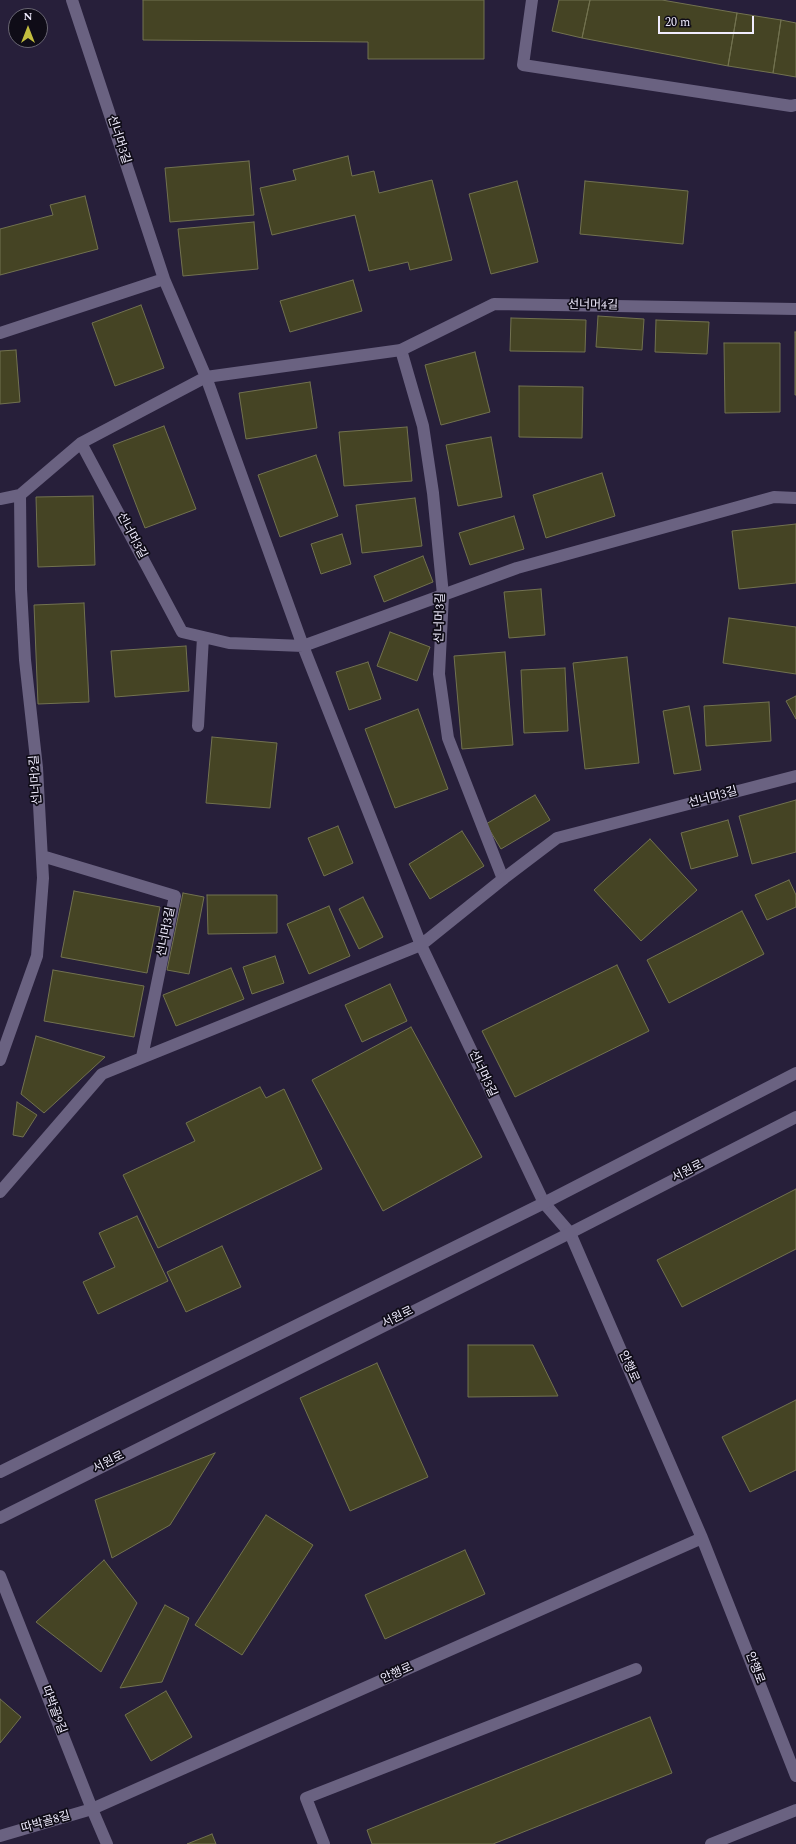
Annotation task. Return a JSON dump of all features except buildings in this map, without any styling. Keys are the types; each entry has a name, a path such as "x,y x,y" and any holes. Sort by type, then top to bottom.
{"street":[{"name":"선너머3길","path":"72,0 164,279 206,377 303,646 421,945 544,1203"},
{"path":"532,0 523,66 791,106 796,105"},
{"path":"0,333 164,279"},
{"name":"선너머4길","path":"206,377 401,350 494,304 796,309"},
{"name":"선너머3길","path":"401,350 423,426 433,493 443,595 439,674 448,738 503,879"},
{"path":"0,499 20,495 81,443 206,377"},
{"name":"선너머3길","path":"81,443 182,632 229,643 303,646"},
{"name":"선너머2길","path":"0,1060 36,956 43,878 36,768 25,660 20,495"},
{"path":"303,646 517,568 774,497 796,498"},
{"path":"198,726 203,637"},
{"name":"선너머3길","path":"0,1192 102,1074 421,945 557,838 796,776"},
{"name":"선너머3길","path":"42,856 175,896 142,1057"},
{"path":"0,1472 544,1203 796,1074"},
{"name":"서원로","path":"0,1518 570,1233 796,1117"},
{"name":"안행로","path":"544,1203 570,1233 702,1538 796,1776"},
{"name":"안행로","path":"92,1810 702,1538"},
{"name":"따박골9길","path":"0,1576 92,1810 107,1844"},
{"path":"324,1844 306,1798 636,1669"},
{"name":"따박골8길","path":"0,1836 92,1810"},
{"path":"711,1844 796,1810"}]}
